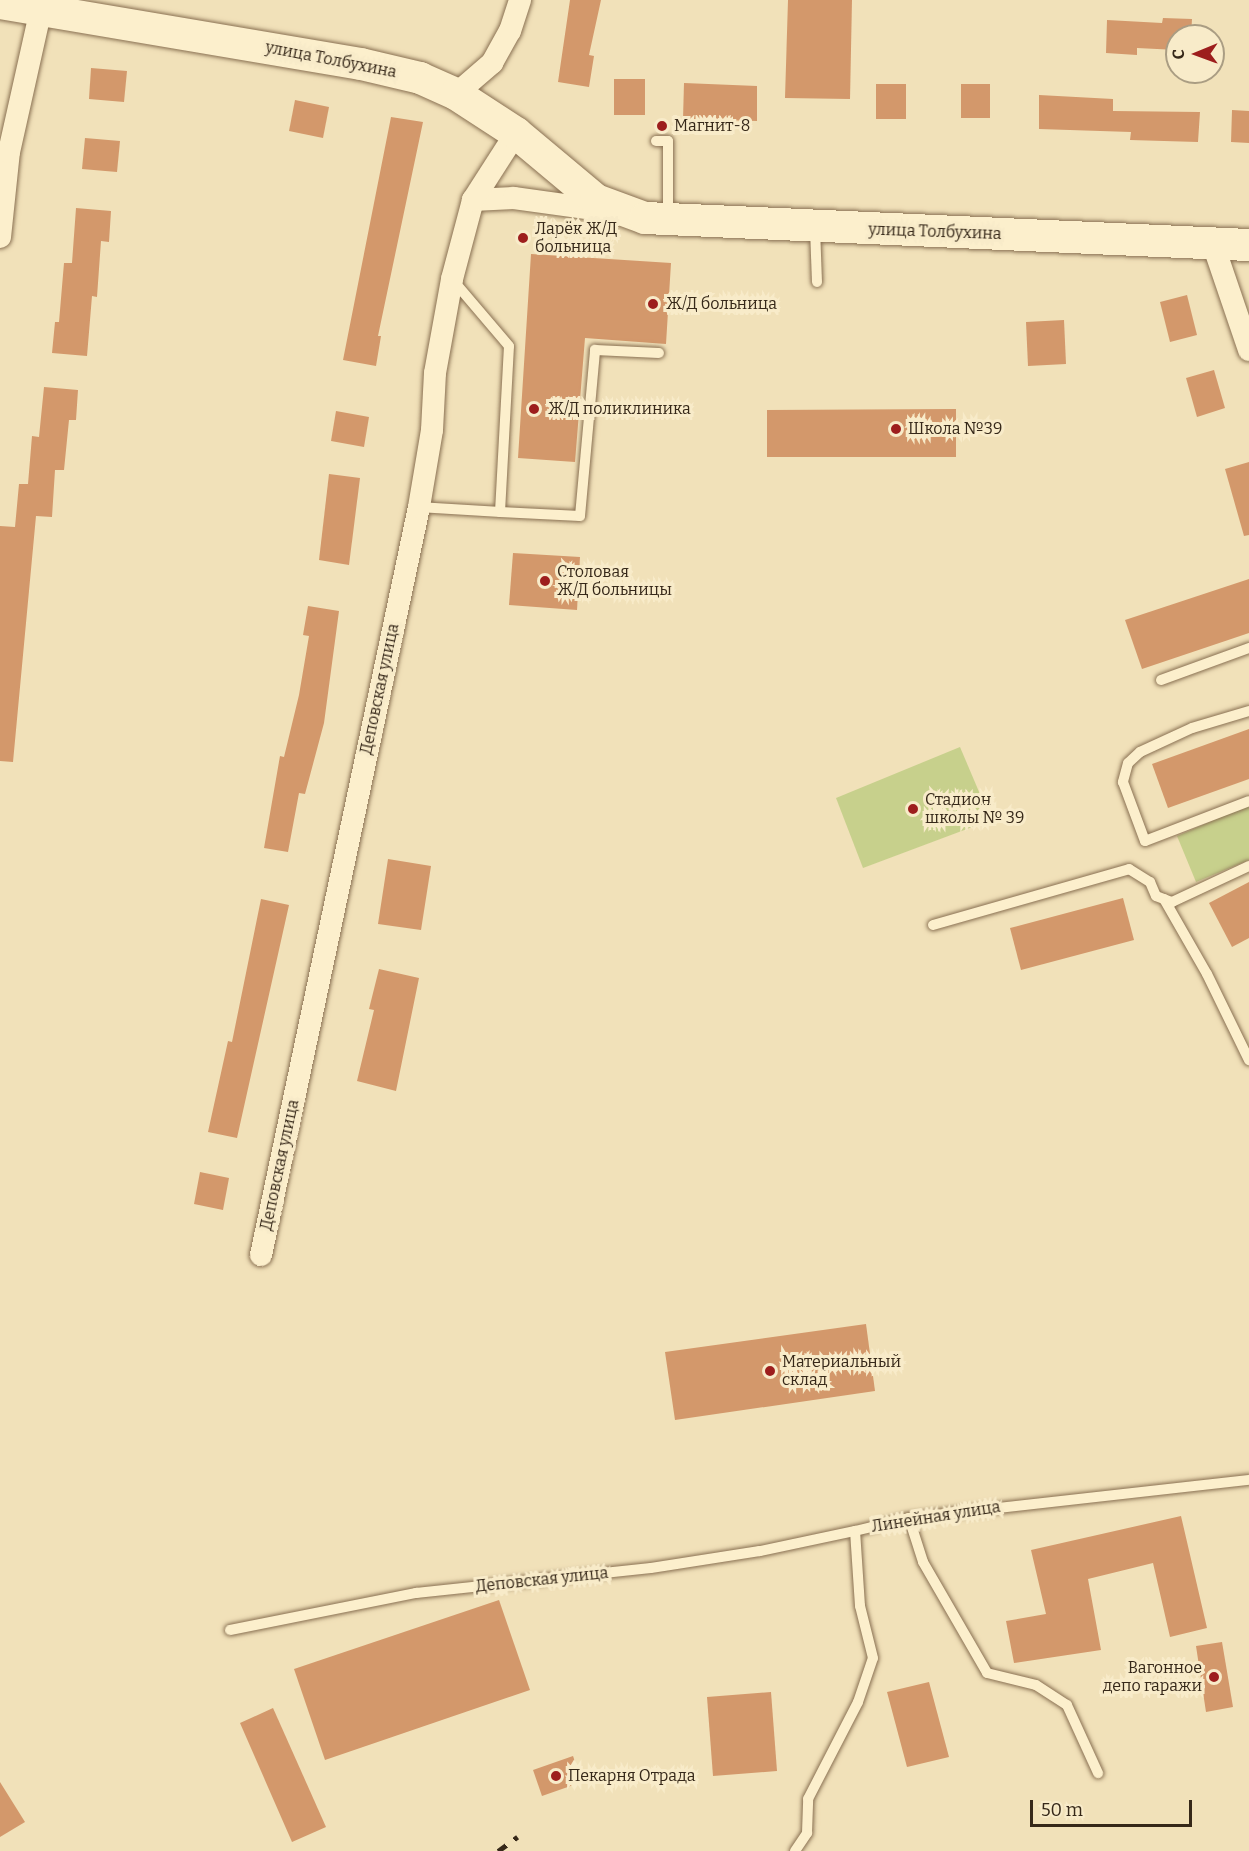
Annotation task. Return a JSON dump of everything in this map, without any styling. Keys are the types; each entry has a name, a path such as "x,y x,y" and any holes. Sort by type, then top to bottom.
{"street":[{"path":"456,94 492,63 510,31 520,0"},
{"name":"улица Толбухина","path":"0,3 362,64 420,78 456,94 516,133 546,162 596,200 622,212"},
{"path":"0,237 9,152 41,9"},
{"name":"Деповская улица","path":"261,1255 419,507 432,430 435,373 452,279 473,200 516,133"},
{"name":"улица Толбухина","path":"473,200 514,198 622,212 668,221 1249,245"},
{"path":"1213,244 1249,350"}],"lane":[{"path":"656,141 668,141 668,221"},
{"path":"815,227 817,282"},
{"path":"452,279 509,346 500,512"},
{"path":"419,507 580,516 595,350 659,353"},
{"path":"1161,680 1249,648"},
{"path":"1249,711 1192,728 1140,752 1128,763 1123,782 1145,841 1249,801"},
{"path":"933,925 1129,869 1150,882 1156,896 1172,902 1249,866"},
{"path":"1164,899 1207,974 1249,1060"},
{"name":"Линейная улица","path":"795,1851 807,1833 808,1799 858,1702 873,1658 860,1606 855,1531 909,1518 1249,1480"},
{"path":"909,1518 923,1562 987,1673 1036,1684 1067,1705 1098,1773"},
{"name":"Деповская улица","path":"230,1630 404,1595 651,1568 760,1551 855,1531"}],"green space":[{"name":"Стадион школы № 39","path":"960,747 991,820 863,868 836,798"},
{"path":"1249,805 1249,860 1196,882 1177,836"}],"building":[{"path":"570,0 601,0 589,55 594,56 589,87 558,82"},
{"path":"788,0 852,0 850,99 785,98"},
{"path":"1163,18 1192,19 1192,24 1165,24 1165,49 1137,48 1137,55 1106,53 1107,20 1162,23"},
{"path":"91,68 127,71 124,102 89,99"},
{"path":"614,79 645,79 645,115 614,115"},
{"path":"684,83 757,86 757,121 683,119"},
{"path":"876,84 906,84 906,119 876,119"},
{"path":"961,84 990,84 990,118 961,118"},
{"path":"1039,95 1113,99 1113,111 1200,112 1198,142 1130,140 1131,132 1039,129"},
{"path":"295,100 329,107 323,138 289,131"},
{"path":"1232,110 1249,111 1249,143 1231,142"},
{"path":"391,117 423,122 378,336 381,336 376,366 343,360"},
{"path":"85,138 120,141 117,172 82,169"},
{"path":"76,208 111,211 109,242 101,241 97,297 92,296 87,356 52,353 55,322 59,322 64,263 72,263"},
{"path":"531,254 671,263 666,344 585,338 575,462 518,458"},
{"path":"1187,295 1197,335 1170,342 1160,302"},
{"path":"1064,320 1066,364 1028,366 1026,322"},
{"path":"1214,370 1225,408 1197,417 1186,378"},
{"path":"44,387 78,390 76,420 69,420 64,470 55,470 52,517 36,516 13,762 0,761 0,526 15,527 19,484 28,484 32,436 39,437"},
{"path":"956,409 956,457 767,457 767,410"},
{"path":"336,411 369,417 364,447 331,441"},
{"path":"1249,462 1249,535 1244,536 1225,469"},
{"path":"329,474 360,478 349,565 319,560"},
{"name":"Столовая Ж/Д больницы","path":"513,553 580,557 577,610 509,605"},
{"path":"1249,579 1249,633 1142,669 1125,620"},
{"path":"308,606 339,611 324,723 305,794 299,793 288,852 264,848 280,756 284,757 299,695 309,636 303,635"},
{"path":"1249,729 1249,779 1168,808 1152,764"},
{"path":"388,859 431,866 421,930 378,924"},
{"path":"1249,882 1249,938 1232,947 1209,903"},
{"path":"1123,898 1134,940 1021,970 1010,928"},
{"path":"261,899 289,905 237,1138 208,1132 228,1041 232,1042"},
{"path":"379,969 419,978 396,1091 357,1081 374,1010 369,1009"},
{"path":"200,1172 229,1178 223,1210 194,1204"},
{"name":"Материальный склад","path":"866,1324 875,1391 675,1420 665,1352"},
{"path":"1181,1516 1207,1628 1170,1637 1153,1563 1088,1579 1101,1650 1014,1663 1006,1621 1046,1614 1031,1550"},
{"path":"499,1600 530,1690 325,1760 294,1669"},
{"name":"Вагонное депо гаражи","path":"1222,1642 1233,1707 1206,1712 1196,1646"},
{"path":"929,1682 949,1757 907,1767 887,1692"},
{"path":"771,1692 777,1771 713,1776 707,1697"},
{"path":"273,1708 326,1827 292,1842 240,1723"},
{"path":"573,1756 582,1782 542,1796 533,1770"},
{"path":"0,1782 25,1822 0,1837"}],"railway":[{"path":"498,1851 517,1837"}],"place":[{"name":"Магнит-8","path":"662,126"},
{"name":"Ларёк Ж/Д больница","path":"523,238"},
{"name":"Ж/Д больница","path":"653,304"},
{"name":"Ж/Д поликлиника","path":"534,409"},
{"name":"Школа №39","path":"896,429"},
{"name":"Столовая Ж/Д больницы","path":"545,581"},
{"name":"Стадион школы № 39","path":"913,809"},
{"name":"Материальный склад","path":"770,1371"},
{"name":"Вагонное депо гаражи","path":"1214,1677"},
{"name":"Пекарня Отрада","path":"556,1776"}]}
